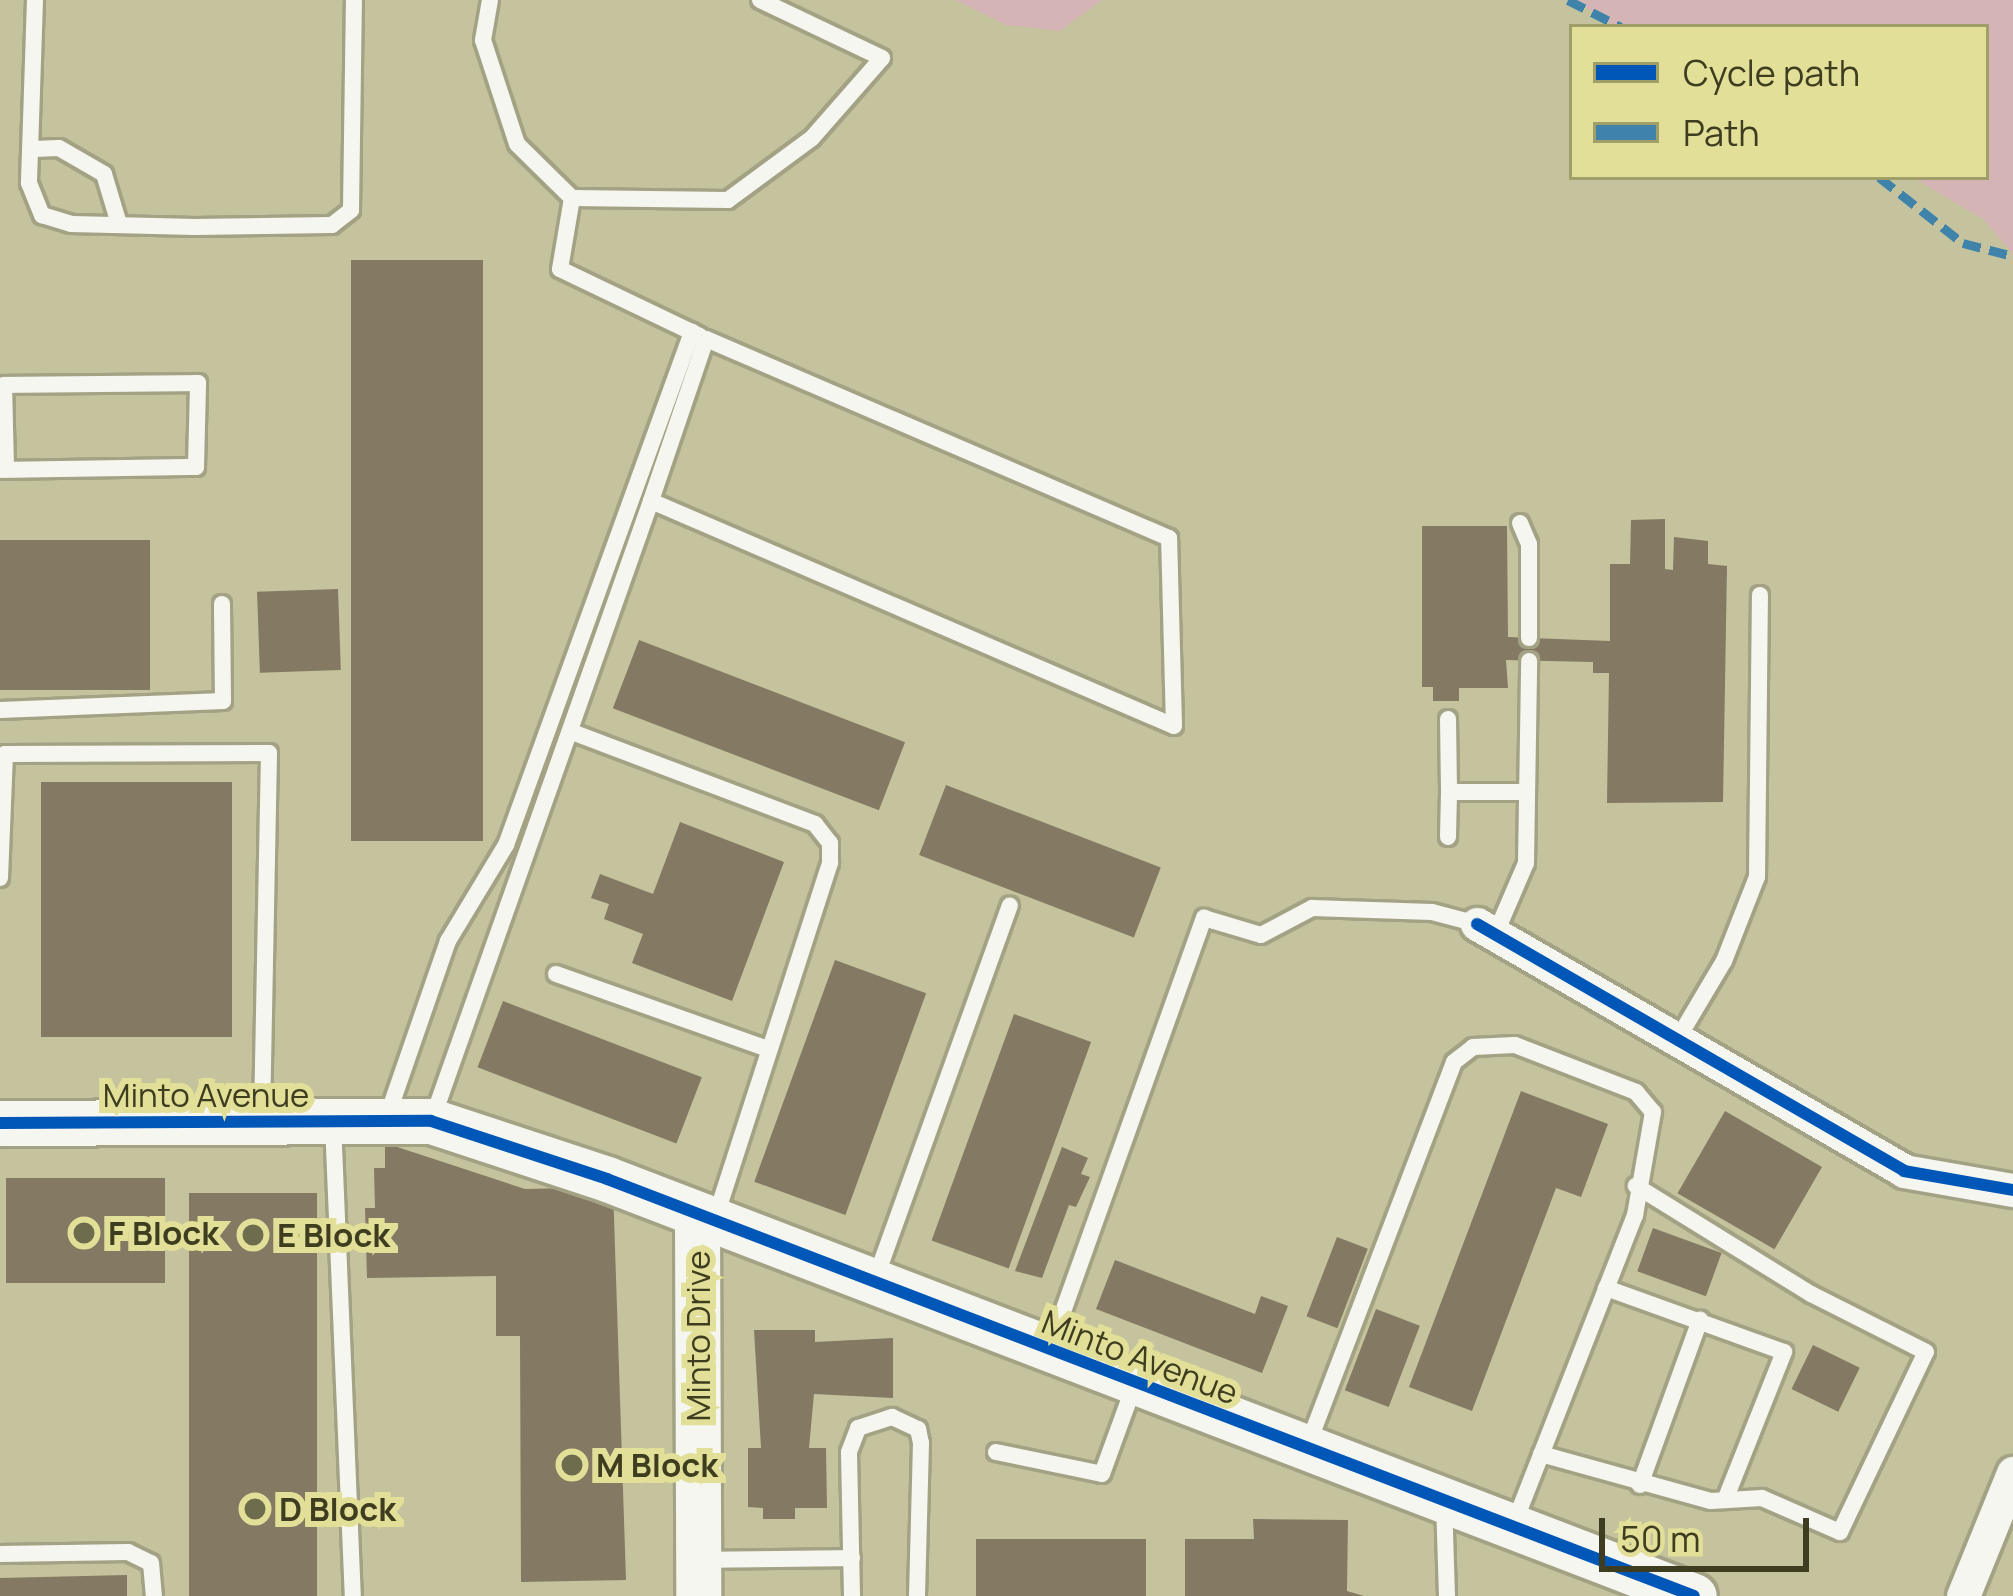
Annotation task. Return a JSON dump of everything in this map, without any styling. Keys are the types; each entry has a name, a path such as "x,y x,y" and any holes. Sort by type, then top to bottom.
{"street":[{"path":"1486,929 1904,1171 2013,1190"},
{"name":"Minto Avenue","path":"0,1123 431,1121 607,1179 705,1222 1135,1386 1514,1523 1674,1592"},
{"name":"Minto Drive","path":"698,1578 705,1222"},
{"path":"1963,1596 2013,1473"}],"lane":[{"path":"35,0 29,183 42,215 119,224 343,220 355,189 354,0"},
{"path":"490,0 484,40 518,145 572,198 728,200 812,139 882,58 760,0"},
{"path":"32,149 59,148 94,166 116,197 119,224"},
{"path":"572,198 560,269 699,335 1169,538 1174,726 650,501"},
{"path":"431,1121 489,942 572,732 650,501 699,335"},
{"path":"386,1121 448,941 506,844 699,335"},
{"path":"198,383 196,467 3,468 4,385 198,383"},
{"path":"1520,523 1529,544 1528,638"},
{"path":"1677,1041 1724,961 1757,877 1760,595"},
{"path":"0,710 223,701 221,604"},
{"path":"1049,1352 1204,918 1261,935 1312,908 1432,912 1486,929 1523,880 1529,661"},
{"path":"1448,719 1448,837"},
{"path":"572,732 814,824 830,843 830,863 705,1222"},
{"path":"0,878 5,754 269,753 262,1121"},
{"path":"1449,792 1525,792"},
{"path":"872,1286 1010,906"},
{"path":"556,974 768,1048"},
{"path":"1307,1448 1464,1052 1505,1042 1636,1092 1653,1112 1636,1186 1635,1215 1514,1523"},
{"path":"333,1122 353,1596"},
{"path":"1541,1454 1640,1485 1725,1500 1762,1498 1840,1532 1927,1352 1811,1294 1636,1186"},
{"path":"1606,1288 1784,1352 1725,1500"},
{"path":"1640,1485 1700,1320"},
{"path":"995,1452 1102,1474 1135,1386"},
{"path":"852,1596 849,1452 869,1420 905,1418 921,1443 917,1596"},
{"path":"1444,1501 1447,1596"},
{"path":"0,1554 128,1552 151,1563 154,1596"},
{"path":"698,1578 852,1558"}],"shaded area":[{"path":"955,0 1102,0 1060,31 1006,25"},
{"path":"1574,0 2013,0 2013,254 1983,219 1917,180 1989,180 1989,24 1611,24"}],"building":[{"path":"351,260 483,260 483,841 351,841"},
{"path":"1665,519 1665,569 1673,570 1674,537 1708,541 1708,564 1727,566 1723,802 1607,803 1609,673 1593,673 1593,662 1506,660 1508,688 1459,688 1459,701 1433,701 1433,687 1422,687 1422,526 1507,526 1508,637 1610,641 1610,564 1630,564 1631,520"},
{"path":"0,540 150,540 150,690 0,690"},
{"path":"338,589 341,670 260,673 257,592"},
{"path":"639,640 905,742 879,810 613,708"},
{"path":"41,782 232,782 232,1037 41,1037"},
{"path":"946,785 1161,867 1134,937 919,855"},
{"path":"680,822 784,862 732,1001 632,963 643,934 604,919 609,904 591,898 600,874 653,894"},
{"path":"835,960 926,993 845,1215 754,1182"},
{"path":"503,1001 702,1077 676,1144 478,1067"},
{"path":"1014,1014 1091,1042 1009,1269 932,1240"},
{"path":"1521,1091 1608,1124 1581,1197 1556,1188 1472,1411 1409,1387"},
{"path":"1725,1111 1822,1167 1774,1249 1678,1193"},
{"name":"M Block","path":"385,1143 525,1189 613,1187 626,1580 521,1582 520,1336 496,1336 496,1276 367,1278 365,1208 375,1208 374,1168 385,1168"},
{"path":"1062,1147 1088,1158 1081,1174 1090,1177 1076,1207 1069,1205 1042,1278 1015,1271"},
{"name":"F Block","path":"6,1178 165,1178 165,1283 6,1283"},
{"name":"D Block","path":"189,1193 317,1193 317,1596 189,1596"},
{"path":"1653,1228 1722,1253 1706,1296 1637,1271"},
{"path":"1337,1237 1368,1249 1337,1328 1307,1316"},
{"path":"1115,1260 1255,1314 1261,1296 1288,1306 1262,1373 1096,1309"},
{"path":"1376,1309 1420,1326 1389,1407 1345,1390"},
{"path":"754,1330 815,1330 815,1342 893,1338 893,1398 814,1394 809,1448 826,1448 827,1508 795,1508 795,1519 763,1519 763,1508 748,1507 748,1448 761,1448"},
{"path":"1813,1345 1860,1368 1838,1412 1792,1389"},
{"path":"1253,1519 1348,1520 1347,1591 1364,1596 1185,1596 1185,1539 1254,1539"},
{"path":"976,1539 1146,1539 1146,1596 976,1596"},
{"path":"127,1575 127,1596 0,1596 0,1578"}],"marked path":[{"path":"1568,0 1615,24"},
{"path":"1883,180 1963,243 2013,256"}],"cycle path":[{"path":"1477,924 1904,1171 2013,1190"},
{"path":"0,1123 431,1121 607,1179 1694,1596"}],"place":[{"name":"F Block","path":"84,1233"},
{"name":"E Block","path":"253,1235"},
{"name":"M Block","path":"572,1465"},
{"name":"D Block","path":"255,1509"}]}
